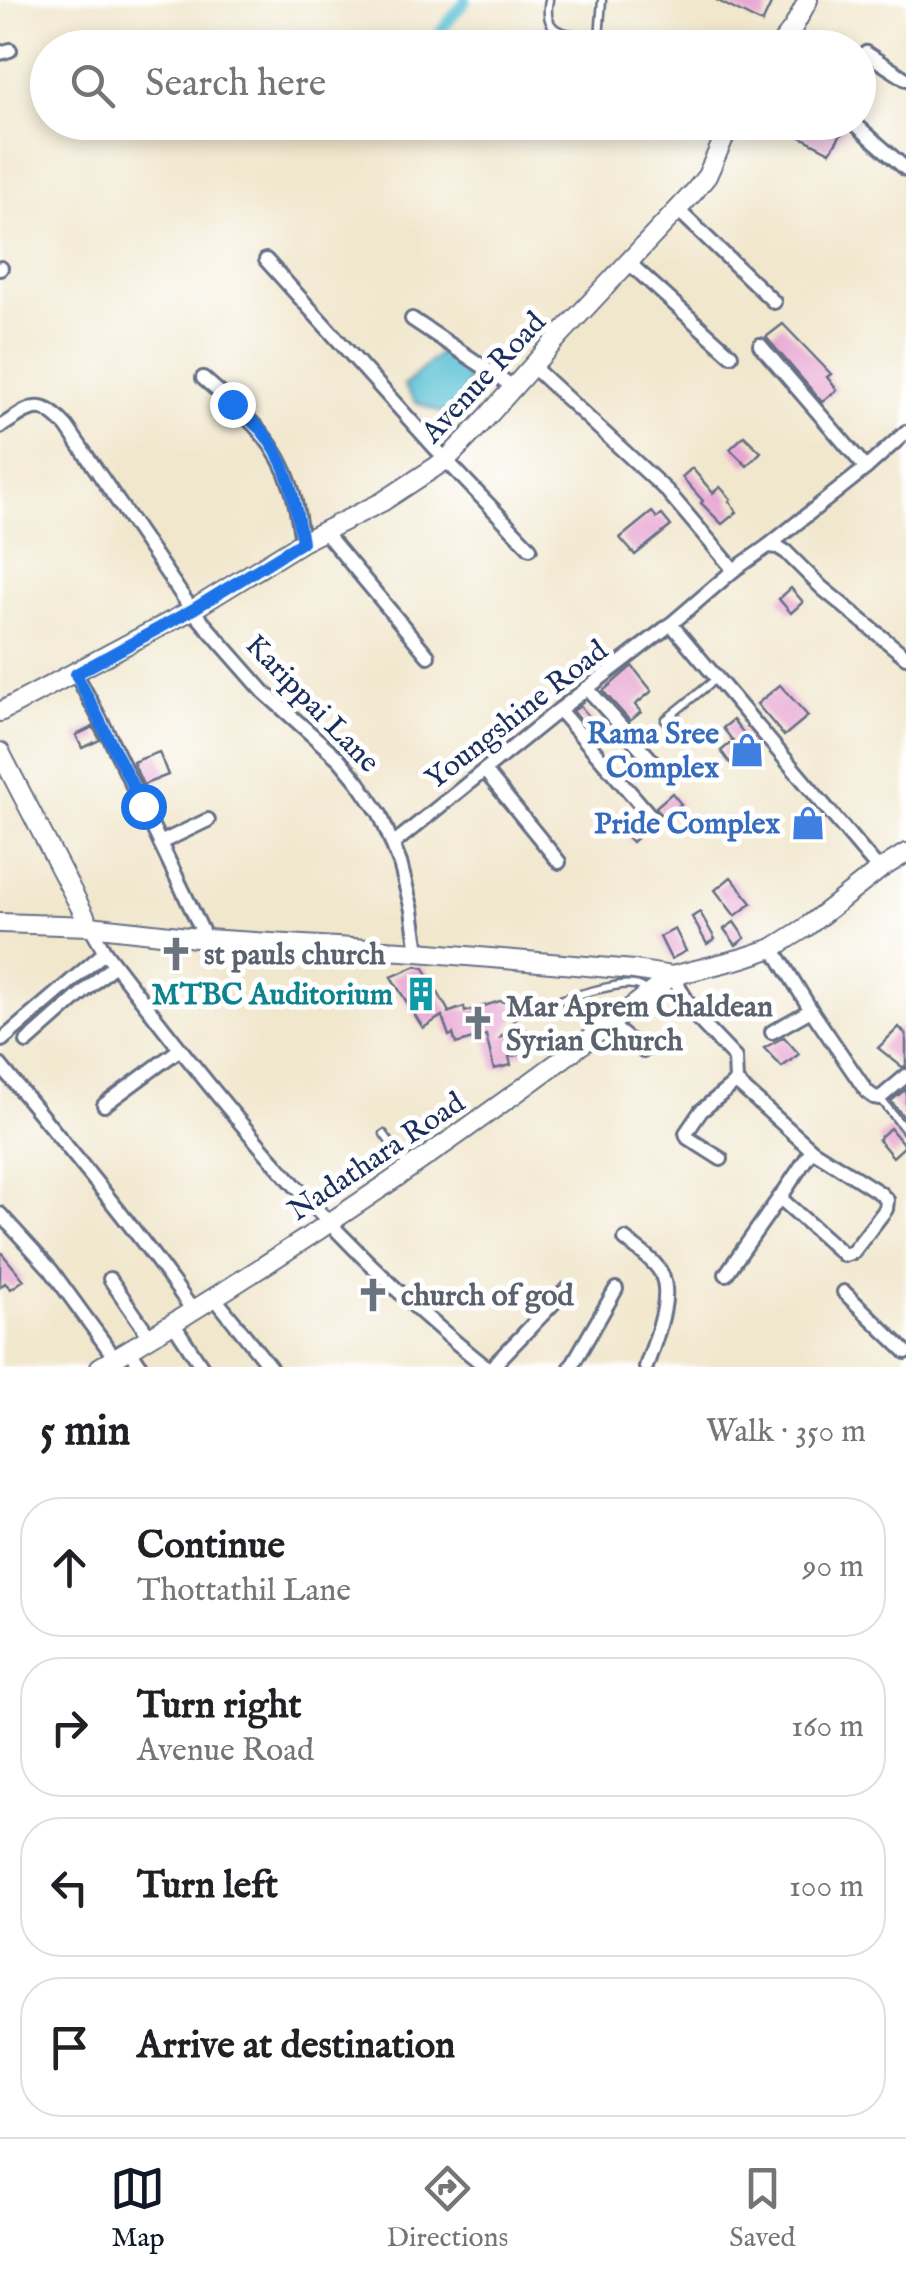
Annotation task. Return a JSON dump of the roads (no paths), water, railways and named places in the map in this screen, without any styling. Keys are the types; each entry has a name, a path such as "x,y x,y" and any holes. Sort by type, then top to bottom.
{"main road":[{"path":"792,30 808,0"},
{"name":"Avenue Road","path":"0,712 192,610 323,530 382,502 446,460 678,210 707,176 723,140"},
{"path":"0,752 90,926"},
{"path":"0,923 90,926 206,939 418,952 672,976 773,948 906,853"},
{"name":"Nadathara Road","path":"115,1358 409,1168 672,976"}],"street":[{"path":"876,60 906,79"},
{"path":"873,140 906,169"},
{"path":"678,210 774,302"},
{"path":"266,260 530,548"},
{"path":"628,262 731,355"},
{"path":"412,319 515,388"},
{"path":"760,345 866,468"},
{"path":"532,367 667,491 734,570"},
{"path":"203,378 260,429 274,448 293,490 302,542"},
{"name":"Karippai Lane","path":"0,427 28,410 41,406 52,411 67,427 192,610 264,692 339,759 358,782 394,844 412,910 418,952"},
{"name":"Youngshine Road","path":"394,844 906,432"},
{"path":"323,530 428,656"},
{"path":"768,546 786,552 822,588 906,658"},
{"path":"671,624 879,870"},
{"path":"76,674 206,939"},
{"path":"588,688 654,763"},
{"path":"559,710 653,819"},
{"path":"485,771 559,862"},
{"path":"160,843 208,820"},
{"path":"90,926 104,952 225,1107 328,1222 408,1300 489,1367 566,1290"},
{"path":"773,948 867,1092 880,1098 906,1076"},
{"path":"1,1041 104,952"},
{"path":"26,1042 114,965"},
{"path":"672,976 698,1019 735,1058 736,1082 812,1150 886,1200 886,1209 853,1252 844,1255 780,1198 812,1150"},
{"path":"772,1032 811,1010"},
{"path":"609,1024 643,1051"},
{"path":"104,1106 180,1049"},
{"path":"0,1065 158,1260 193,1311"},
{"path":"720,1159 688,1138 686,1132 701,1112 736,1082"},
{"path":"726,1274 786,1189"},
{"path":"0,1214 51,1270 115,1358 141,1367"},
{"path":"625,1240 654,1264 662,1274 665,1290 661,1322 646,1367"},
{"path":"110,1279 150,1337"},
{"path":"571,1367 616,1289"},
{"path":"844,1292 906,1352"},
{"path":"214,1297 270,1367"},
{"path":"173,1323 202,1367"}],"lane":[{"path":"549,0 548,22 557,30"},
{"path":"600,30 602,0"},
{"path":"666,720 718,678"},
{"path":"534,1008 632,984 648,994"},
{"path":"880,1098 906,1131"},
{"path":"384,1134 409,1168"}],"water":[{"path":"444,349 468,379 466,395 444,414 416,402 404,386"}],"waterway":[{"path":"442,30 466,0"}],"place":[{"name":"Rama Sree Complex","path":"747,750"},
{"name":"Pride Complex","path":"808,823"},
{"name":"st pauls church","path":"176,954"},
{"name":"MTBC Auditorium","path":"421,994"},
{"name":"Mar Aprem Chaldean Syrian Church","path":"478,1023"},
{"name":"church of god","path":"373,1295"}]}
